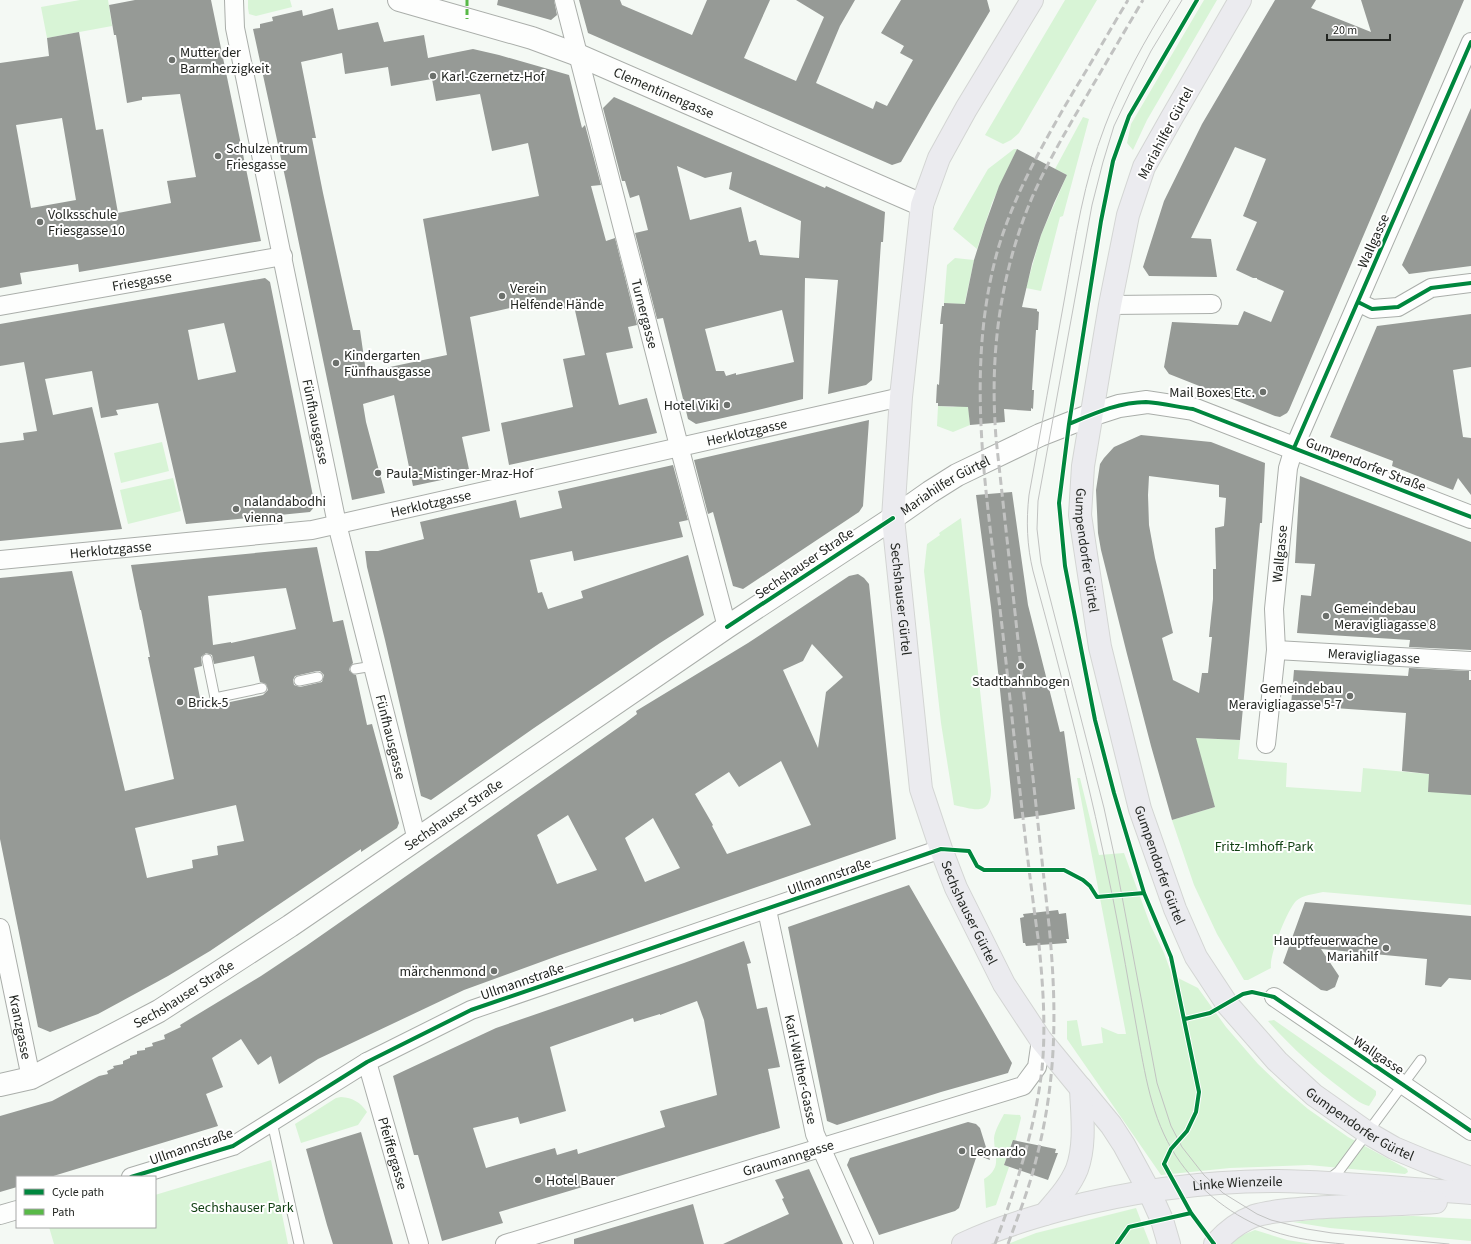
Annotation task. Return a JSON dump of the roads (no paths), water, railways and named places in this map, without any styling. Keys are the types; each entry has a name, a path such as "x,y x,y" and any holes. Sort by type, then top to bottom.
{"main road":[{"name":"Mariahilfer Gürtel","path":"1091,415 1110,305 1128,215 1144,166 1240,0"},
{"name":"Mariahilfer Gürtel","path":"893,518 901,397 922,205 939,158 1026,2"},
{"name":"Gumpendorfer Gürtel","path":"1091,415 1082,466 1080,515 1100,647 1140,809 1174,909 1196,957 1227,1004 1243,1023 1277,1061 1314,1095 1368,1133 1394,1148 1471,1178"},
{"name":"Sechshauser Gürtel","path":"893,518 922,789 941,849 956,888 1004,984 1042,1040 1110,1125 1124,1145 1149,1191 1162,1220 1169,1244"},
{"path":"1045,1214 1067,1187 1077,1168 1080,1155 1082,1131 1081,1088"},
{"name":"Linke Wienzeile","path":"963,1244 1045,1214 1149,1191 1177,1187 1234,1182 1278,1181 1471,1193"},
{"path":"1215,1244 1227,1231 1240,1223 1255,1216 1276,1211 1360,1205 1471,1200"}],"street":[{"name":"Fünfhausgasse","path":"234,0 236,28 337,524 417,840"},
{"name":"Clementinengasse","path":"399,0 532,38 578,55 922,205"},
{"name":"Turnergasse","path":"564,0 727,627"},
{"name":"Wallgasse","path":"1266,744 1276,650 1274,609 1288,468 1294,448 1358,302 1463,80 1471,42"},
{"name":"Friesgasse","path":"0,306 283,256"},
{"path":"1358,302 1372,309 1398,307 1431,288 1471,283"},
{"path":"1110,305 1212,304"},
{"name":"Herklotzgasse","path":"0,560 312,530 901,397"},
{"name":"Gumpendorfer Straße","path":"1091,415 1119,406 1147,402 1193,409 1471,517"},
{"name":"Mariahilfer Gürtel","path":"893,518 959,474 1027,441 1091,415"},
{"name":"Sechshauser Straße","path":"0,1085 31,1078 159,1011 290,926 727,627 893,518"},
{"name":"Meravigliagasse","path":"1276,650 1471,660"},
{"name":"Ullmannstraße","path":"134,1176 233,1146 366,1062 471,1010 941,849"},
{"name":"Karl-Walther-Gasse","path":"766,910 815,1134 864,1244"},
{"name":"Kranzgasse","path":"0,928 31,1078"},
{"name":"Wallgasse","path":"1274,997 1471,1131"},
{"name":"Graumanngasse","path":"505,1244 1023,1086 1037,1067 1042,1040"},
{"name":"Pfeiffergasse","path":"366,1062 419,1244"},
{"path":"0,1215 16,1210"}],"lane":[{"path":"207,659 215,698 262,688"},
{"path":"355,669 373,666"},
{"path":"299,681 318,677"},
{"path":"1324,1183 1339,1171 1421,1060"},
{"path":"272,1122 299,1244"}],"tram line":[{"path":"1170,0 1126,77 1105,126 1091,167 1081,210 1029,495 1027,524 1029,552 1086,776 1116,915 1146,1079 1160,1126 1176,1156 1195,1180 1231,1211 1244,1219 1281,1234 1308,1240 1344,1244"},
{"path":"1182,0 1151,51 1114,126 1092,205 1038,501 1037,529 1041,563 1104,808 1157,1083 1171,1126 1182,1147 1204,1175 1223,1193 1257,1214 1271,1220 1307,1229 1332,1233 1449,1244"}],"railway":[{"path":"995,1244 1024,1158 1035,1114 1042,1069 1044,1022 1039,945 985,484 980,390 982,343 988,296 998,249 1013,207 1053,128 1128,0"},
{"path":"1008,1244 1030,1181 1043,1130 1051,1072 1054,1014 1052,956 1049,925 996,438 994,381 998,325 1008,270 1025,215 1037,186 1067,129 1143,0"}],"place":[{"name":"Mutter der Barmherzigkeit","path":"172,60"},
{"name":"Karl-Czernetz-Hof","path":"433,76"},
{"name":"Schulzentrum Friesgasse","path":"218,156"},
{"name":"Volksschule Friesgasse 10","path":"40,222"},
{"name":"Verein Helfende Hände","path":"502,296"},
{"name":"Kindergarten Fünfhausgasse","path":"336,363"},
{"name":"Mail Boxes Etc.","path":"1263,392"},
{"name":"Hotel Viki","path":"727,405"},
{"name":"Paula-Mistinger-Mraz-Hof","path":"378,473"},
{"name":"nalandabodhi vienna","path":"236,509"},
{"name":"Gemeindebau Meravigliagasse 8","path":"1326,616"},
{"name":"Stadtbahnbogen","path":"1021,666"},
{"name":"Gemeindebau Meravigliagasse 5-7","path":"1350,696"},
{"name":"Brick-5","path":"180,702"},
{"name":"Hauptfeuerwache Mariahilf","path":"1386,948"},
{"name":"märchenmond","path":"494,971"},
{"name":"Leonardo","path":"962,1151"},
{"name":"Hotel Bauer","path":"538,1180"}],"park label":[{"name":"Fritz-Imhoff-Park","path":"1264,846"},
{"name":"Sechshauser Park","path":"242,1207"}]}
